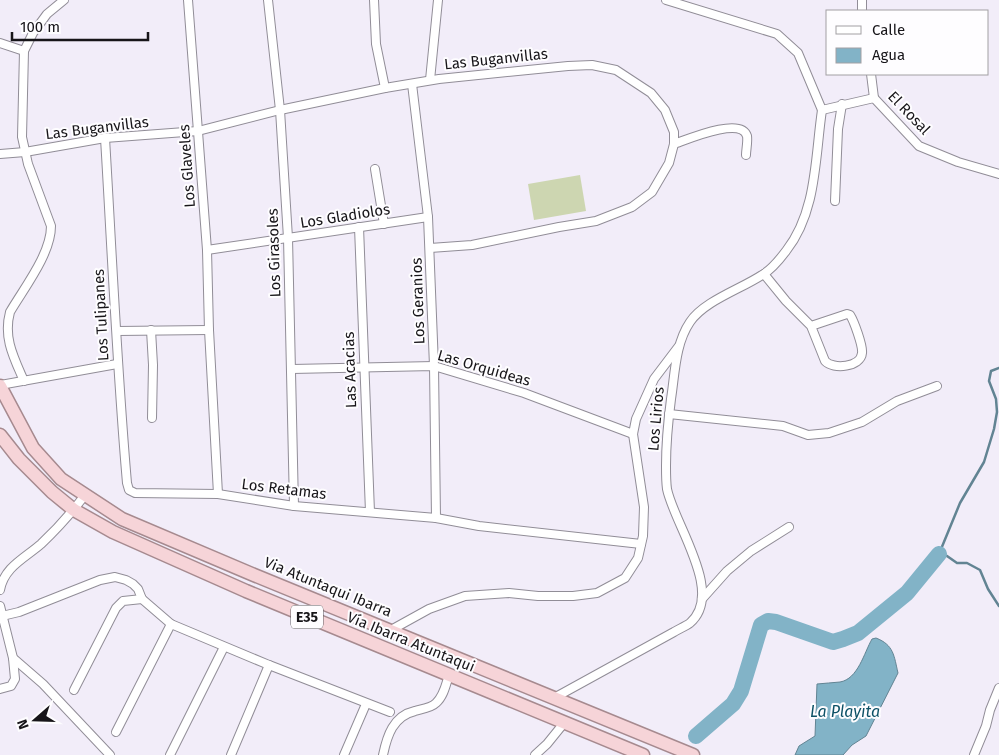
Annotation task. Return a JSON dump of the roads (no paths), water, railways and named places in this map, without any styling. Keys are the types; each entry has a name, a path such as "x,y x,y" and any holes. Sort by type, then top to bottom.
{"highway":[{"name":"Via Atuntaqui Ibarra","path":"0,386 33,448 61,479 122,519 693,755"},
{"name":"Vía Ibarra Atuntaqui","path":"0,435 25,466 52,492 74,510 113,532 246,591 643,755"}],"street":[{"path":"24,381 9,346 7,321 10,312 43,256 51,235 49,217 25,152 22,136 24,51 33,32 47,14 64,0"},
{"name":"Los Glaveles","path":"188,0 207,250 209,330 218,494"},
{"name":"Los Girasoles","path":"268,0 280,110 288,238 294,506"},
{"path":"374,0 376,44 385,88"},
{"path":"430,80 438,0"},
{"path":"666,0 691,4 777,34 798,53 822,110"},
{"path":"0,43 24,51"},
{"name":"Las Buganvillas","path":"0,154 25,152 105,138 198,131 280,110 430,80 568,66 592,65 616,70 651,92 665,110 674,132 674,144 669,163 652,192 632,207 596,220 472,245 430,248"},
{"path":"871,75 874,98"},
{"name":"Los Geranios","path":"412,84 430,248 436,518"},
{"name":"El Rosal","path":"822,110 874,98 919,146 958,162 999,174"},
{"path":"835,201 838,129 842,104"},
{"name":"Los Lirios","path":"702,599 703,585 698,568 676,517 666,486 666,436 679,345 690,322 704,308 764,274 786,251 798,233 808,203 815,171 822,110"},
{"path":"674,144 725,128 740,129 747,136 746,155"},
{"name":"Los Tulipanes","path":"105,138 117,364 129,490"},
{"path":"375,169 384,224"},
{"name":"Los Gladiolos","path":"207,250 428,217"},
{"name":"Las Acacias","path":"360,227 370,512"},
{"path":"764,274 786,301 811,326 825,361 829,366 846,366 860,358 862,353 857,330 850,315 847,314 811,326"},
{"path":"151,330 153,365 152,418"},
{"path":"116,331 209,330"},
{"path":"391,630 429,609 466,596 509,593 538,596 574,596 597,592 625,578 638,558 643,536 644,506 633,434 636,419 654,380 679,345"},
{"path":"0,386 117,364"},
{"name":"Las Orquideas","path":"292,369 434,366 524,393 633,434"},
{"path":"669,414 783,426 808,435 823,434 845,429 883,410 897,400 937,386"},
{"name":"Los Retamas","path":"129,490 135,493 218,494 294,506 436,518 479,526 641,544"},
{"path":"0,590 1,581 13,566 40,545 74,510 85,495"},
{"path":"554,698 691,622 698,612 702,599 727,571 751,551 789,527"},
{"path":"2,616 19,612 100,580 115,577 133,584 138,589 142,599 171,624 224,647 390,712"},
{"path":"74,690 116,608 123,602 142,599"},
{"path":"0,606 13,658 15,679 11,686 0,689"},
{"path":"116,732 171,624"},
{"path":"170,755 224,647"},
{"path":"13,658 43,684 110,755"},
{"path":"232,755 269,665"},
{"path":"383,755 387,738 396,721 409,712 435,705 441,698 449,675"},
{"path":"974,755 999,688"},
{"path":"344,755 366,704"},
{"path":"535,755 547,744 564,723"}],"water":[{"name":"La Playita","path":"876,638 890,648 898,673 866,736 852,745 843,755 795,755 799,746 815,736 817,684 846,680 856,671 872,639"}],"waterway":[{"path":"999,368 991,371 989,381 996,399 997,412 984,462 960,503 939,554 947,556 957,563 967,563 980,570 988,589 999,606"},
{"path":"696,736 733,704 741,691 761,625 768,621 776,622 833,642 843,639 858,633 907,593 939,554"}]}
